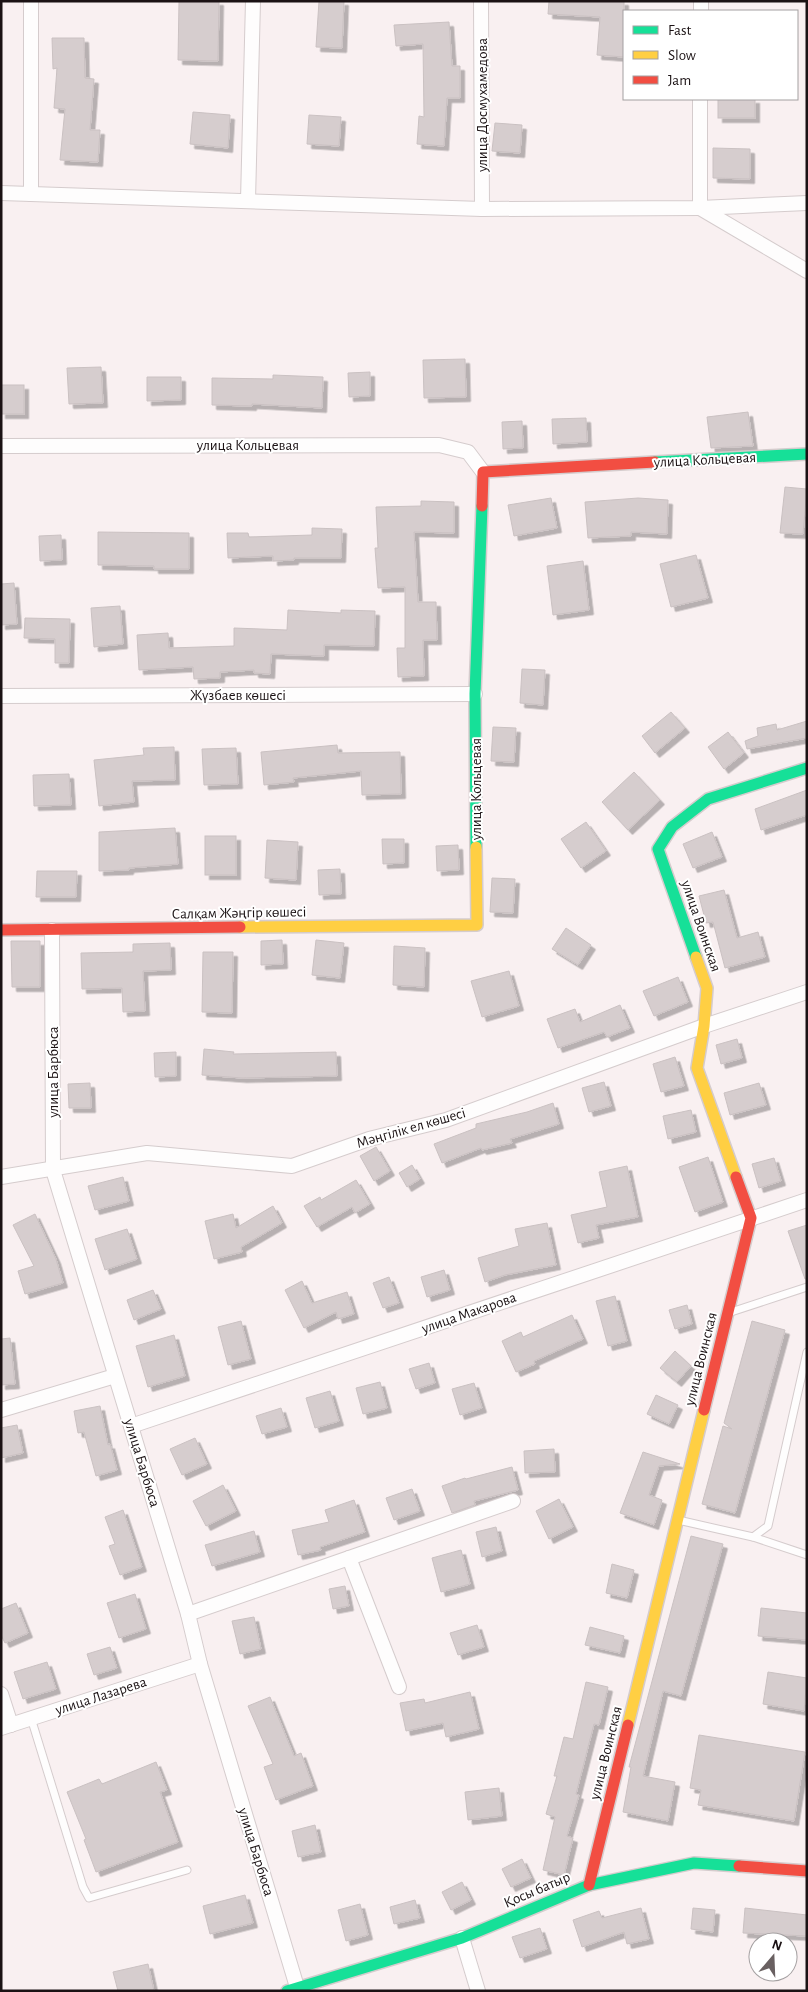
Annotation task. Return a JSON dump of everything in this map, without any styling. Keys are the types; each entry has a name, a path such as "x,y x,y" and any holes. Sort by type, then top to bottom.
{"street":[{"path":"31,1 31,194"},
{"path":"248,200 253,1"},
{"name":"улица Досмухамедова","path":"481,1 482,209"},
{"path":"700,100 700,208"},
{"path":"1,193 482,209 700,208 807,203"},
{"path":"700,208 807,271"},
{"name":"улица Кольцевая","path":"1,446 439,445 468,452 483,472 475,694 477,925"},
{"name":"улица Кольцевая","path":"483,472 807,454"},
{"name":"Жүзбаев көшесі","path":"1,696 475,694"},
{"name":"улица Воинская","path":"590,1885 751,1218 696,1068 704,1026 707,988 658,849 672,827 708,799 807,768"},
{"name":"Салқам Жәңгір көшесі","path":"1,930 477,925"},
{"name":"улица Барбюса","path":"52,930 53,1170 188,1614 200,1664 292,1989"},
{"name":"Мәңгілік ел көшесі","path":"1,1177 53,1170 147,1153 292,1166 370,1139 446,1120 704,1026 807,992"},
{"name":"улица Макарова","path":"131,1426 807,1200"},
{"path":"1,1410 115,1376"},
{"path":"188,1614 513,1501"},
{"path":"349,1558 399,1687"},
{"name":"улица Лазарева","path":"6,1726 200,1664"},
{"path":"1,1694 6,1726"},
{"name":"Қосы батыр","path":"292,1989 462,1938 590,1885 694,1863 807,1871"},
{"path":"462,1938 478,1991"}],"lane":[{"path":"728,1312 807,1287"},
{"path":"753,1538 768,1526 807,1352"},
{"path":"678,1520 753,1538 807,1555"},
{"path":"31,1718 83,1887 89,1898 187,1870"}],"building":[{"path":"179,1 219,1 218,61 178,60"},
{"path":"319,1 344,1 342,48 316,47"},
{"path":"549,1 624,1 623,57 597,55 600,17 548,14"},
{"path":"449,22 452,66 460,66 460,98 447,98 444,146 417,144 419,116 424,117 423,44 396,46 394,25"},
{"path":"52,38 84,38 85,78 94,79 90,130 100,130 98,162 60,160 65,109 54,108 57,68 53,69"},
{"path":"718,100 755,100 755,118 718,118"},
{"path":"193,112 230,115 228,148 190,144"},
{"path":"309,115 341,117 339,146 307,144"},
{"path":"495,123 522,125 520,153 492,151"},
{"path":"713,148 750,149 750,179 713,178"},
{"path":"465,359 466,397 424,398 423,360"},
{"path":"101,367 103,403 69,404 67,368"},
{"path":"370,372 370,396 349,397 348,373"},
{"path":"273,375 323,377 322,408 252,404 252,406 212,405 212,378 273,379"},
{"path":"147,377 181,377 181,400 147,401"},
{"path":"1,385 24,385 24,414 1,414"},
{"path":"748,412 753,446 711,448 707,417"},
{"path":"586,418 587,442 553,444 552,419"},
{"path":"522,421 523,448 503,449 502,422"},
{"path":"785,487 807,489 803,534 780,533"},
{"path":"551,498 557,528 514,536 508,505"},
{"path":"638,498 668,500 667,534 631,532 631,536 588,538 585,502"},
{"path":"421,501 454,502 454,533 414,532 418,602 436,602 437,640 423,640 424,676 398,677 397,648 405,648 405,587 378,588 375,548 378,548 376,507 421,506"},
{"path":"312,528 342,529 341,558 294,558 294,560 273,561 273,556 228,558 227,533 248,533 249,537 312,535"},
{"path":"98,532 189,533 189,569 154,569 154,566 98,565"},
{"path":"61,535 62,560 40,561 39,536"},
{"path":"696,555 708,598 671,607 660,564"},
{"path":"583,561 589,610 553,615 547,566"},
{"path":"14,583 17,624 1,625 1,584"},
{"path":"120,606 123,644 94,647 91,608"},
{"path":"288,610 341,613 341,610 375,611 374,646 324,645 324,656 271,654 270,674 254,673 254,670 220,672 220,678 194,679 193,667 139,670 137,635 168,633 169,648 234,646 234,628 287,630"},
{"path":"25,618 70,619 69,663 55,663 55,639 24,638"},
{"path":"522,669 545,670 543,705 520,703"},
{"path":"671,712 685,728 655,753 642,736"},
{"path":"807,721 807,738 747,749 745,741 758,736 757,728 776,724 777,730"},
{"path":"493,727 516,728 514,762 491,761"},
{"path":"728,732 744,753 724,769 708,747"},
{"path":"337,745 338,753 400,752 401,794 362,795 361,771 293,778 294,782 264,785 261,752"},
{"path":"174,747 175,780 132,781 134,802 99,806 94,760 144,755 143,748"},
{"path":"236,748 238,784 204,785 202,749"},
{"path":"634,772 660,800 628,830 602,802"},
{"path":"69,774 71,805 34,806 33,775"},
{"path":"807,790 807,815 761,830 755,809"},
{"path":"586,822 606,851 581,868 561,839"},
{"path":"175,828 178,864 129,868 129,870 99,871 99,832"},
{"path":"712,832 722,857 693,868 683,844"},
{"path":"205,836 236,836 236,875 205,875"},
{"path":"382,839 404,839 404,863 383,864"},
{"path":"267,840 298,842 296,880 265,878"},
{"path":"458,845 459,870 437,871 436,846"},
{"path":"340,869 341,894 319,895 318,870"},
{"path":"37,871 77,871 76,897 36,897"},
{"path":"492,878 515,879 513,913 490,912"},
{"path":"724,890 737,938 758,932 765,957 725,968 713,922 706,923 699,896"},
{"path":"566,928 591,945 578,965 552,949"},
{"path":"282,940 283,964 261,965 261,941"},
{"path":"316,940 344,943 340,978 312,975"},
{"path":"11,941 40,941 40,987 12,987"},
{"path":"170,943 171,970 143,971 145,1011 123,1012 122,988 82,989 81,953 133,952 133,944"},
{"path":"394,946 425,948 424,987 393,985"},
{"path":"203,952 233,952 232,1013 202,1012"},
{"path":"509,971 519,1006 482,1017 471,981"},
{"path":"678,977 688,1002 654,1016 643,991"},
{"path":"620,1005 630,1028 607,1037 604,1032 558,1048 547,1019 575,1009 580,1022"},
{"path":"737,1039 742,1058 721,1064 716,1045"},
{"path":"204,1049 234,1052 233,1054 336,1052 337,1076 242,1078 202,1075"},
{"path":"176,1052 176,1076 155,1077 154,1053"},
{"path":"675,1057 684,1086 661,1092 653,1064"},
{"path":"604,1082 611,1106 589,1112 582,1088"},
{"path":"90,1083 91,1108 69,1108 68,1084"},
{"path":"759,1083 766,1105 730,1115 724,1093"},
{"path":"553,1103 559,1124 510,1139 512,1143 482,1150 481,1148 442,1163 434,1144 476,1128 476,1124 527,1112"},
{"path":"691,1110 696,1132 668,1139 663,1116"},
{"path":"376,1147 390,1171 374,1181 360,1156"},
{"path":"708,1157 723,1202 695,1212 679,1167"},
{"path":"774,1158 781,1181 759,1188 752,1164"},
{"path":"412,1165 420,1179 407,1187 399,1173"},
{"path":"627,1166 638,1217 596,1225 599,1238 578,1243 571,1215 607,1207 599,1172"},
{"path":"123,1177 129,1201 95,1210 88,1186"},
{"path":"356,1180 370,1204 355,1213 352,1207 317,1227 304,1206 320,1197 321,1200"},
{"path":"273,1206 282,1223 241,1247 242,1252 214,1259 205,1221 233,1214 236,1228"},
{"path":"35,1214 56,1259 63,1283 25,1294 18,1271 34,1266 13,1225"},
{"path":"547,1223 556,1265 505,1275 485,1282 478,1258 519,1246 515,1229"},
{"path":"807,1225 807,1279 805,1279 788,1231"},
{"path":"127,1229 137,1259 105,1270 95,1239"},
{"path":"444,1270 450,1290 427,1297 421,1277"},
{"path":"389,1277 399,1303 383,1308 373,1283"},
{"path":"302,1281 312,1303 347,1292 354,1314 338,1319 336,1312 304,1328 285,1290"},
{"path":"153,1290 161,1309 134,1320 127,1300"},
{"path":"615,1296 627,1341 608,1346 596,1301"},
{"path":"687,1305 692,1324 675,1329 669,1310"},
{"path":"572,1315 583,1339 534,1361 535,1364 516,1372 502,1341 521,1332 523,1337"},
{"path":"241,1321 251,1359 228,1365 218,1327"},
{"path":"752,1321 785,1330 735,1513 702,1504 723,1426 732,1429 724,1423"},
{"path":"174,1335 185,1376 148,1387 136,1346"},
{"path":"10,1338 15,1384 1,1385 1,1339"},
{"path":"675,1351 691,1366 677,1382 660,1368"},
{"path":"429,1363 435,1383 416,1389 409,1369"},
{"path":"380,1382 387,1408 363,1414 356,1388"},
{"path":"474,1383 482,1408 460,1415 452,1389"},
{"path":"330,1391 339,1421 315,1428 306,1398"},
{"path":"656,1395 678,1405 669,1424 647,1414"},
{"path":"100,1406 108,1445 110,1444 117,1470 96,1476 84,1432 78,1433 74,1411"},
{"path":"281,1408 287,1427 262,1434 256,1416"},
{"path":"17,1425 23,1453 1,1458 1,1428"},
{"path":"195,1438 207,1464 182,1475 170,1449"},
{"path":"554,1449 555,1472 525,1473 524,1451"},
{"path":"643,1452 680,1464 659,1466 649,1495 662,1500 654,1525 620,1513"},
{"path":"512,1467 518,1490 474,1501 475,1505 452,1513 442,1486 465,1478"},
{"path":"223,1485 236,1511 206,1526 193,1501"},
{"path":"412,1489 420,1511 394,1520 386,1498"},
{"path":"559,1499 573,1527 549,1539 536,1511"},
{"path":"354,1500 365,1532 320,1547 321,1550 298,1555 292,1530 329,1522 325,1510"},
{"path":"123,1510 142,1567 120,1575 109,1546 115,1544 105,1517"},
{"path":"496,1527 502,1551 482,1557 476,1532"},
{"path":"254,1531 260,1552 212,1566 205,1545"},
{"path":"691,1536 723,1544 681,1696 663,1691 643,1776 675,1782 668,1821 623,1812 631,1767 629,1767"},
{"path":"461,1550 470,1584 441,1592 432,1558"},
{"path":"612,1564 634,1570 627,1598 606,1593"},
{"path":"345,1586 349,1606 333,1609 329,1589"},
{"path":"135,1594 146,1629 119,1638 107,1603"},
{"path":"16,1603 28,1633 5,1643 1,1635 1,1609"},
{"path":"761,1608 807,1613 807,1640 758,1636"},
{"path":"254,1617 261,1649 240,1654 232,1621"},
{"path":"477,1625 484,1647 458,1655 450,1633"},
{"path":"590,1627 624,1636 620,1653 585,1645"},
{"path":"110,1647 117,1668 94,1675 87,1654"},
{"path":"47,1662 56,1689 23,1699 14,1672"},
{"path":"768,1672 807,1678 804,1711 763,1704"},
{"path":"586,1682 608,1687 599,1725 594,1724 576,1794 579,1795 567,1836 573,1838 564,1875 543,1870 555,1817 546,1814 557,1776 554,1776 564,1737 573,1739"},
{"path":"470,1692 479,1729 446,1737 443,1723 406,1731 400,1703 424,1699 425,1703"},
{"path":"270,1697 294,1756 301,1753 313,1786 276,1800 264,1767 273,1764 248,1706"},
{"path":"699,1735 805,1752 794,1821 698,1805 701,1790 690,1788"},
{"path":"156,1762 167,1790 160,1792 178,1842 96,1872 84,1840 86,1839 67,1792 99,1779 102,1784"},
{"path":"499,1788 502,1816 468,1820 465,1792"},
{"path":"315,1825 321,1852 298,1857 292,1831"},
{"path":"522,1859 531,1878 511,1887 502,1869"},
{"path":"462,1882 471,1900 451,1910 442,1892"},
{"path":"245,1895 253,1923 210,1934 203,1906"},
{"path":"415,1900 420,1918 394,1924 390,1907"},
{"path":"360,1904 368,1935 346,1941 338,1910"},
{"path":"641,1908 649,1939 627,1944 624,1932 582,1947 573,1920 599,1911 602,1918"},
{"path":"693,1908 715,1910 713,1932 691,1929"},
{"path":"745,1908 807,1915 807,1936 798,1936 798,1932 743,1933"},
{"path":"540,1928 547,1949 520,1958 512,1937"},
{"path":"148,1964 154,1991 118,1991 113,1972"}],"traffic: fast":[{"path":"655,462 807,454"},
{"path":"476,847 475,694 482,506"},
{"path":"696,957 658,849 672,827 708,799 807,768"},
{"path":"287,1991 462,1938 589,1885 694,1863 739,1866"}],"traffic: slow":[{"path":"240,927 477,925 476,847"},
{"path":"696,957 707,988 704,1026 697,1068 736,1177"},
{"path":"628,1725 704,1410"}],"traffic: jam":[{"path":"482,506 483,472 655,462"},
{"path":"1,930 240,927"},
{"path":"704,1410 751,1218 736,1177"},
{"path":"589,1885 628,1725"},
{"path":"739,1866 807,1871"}]}
